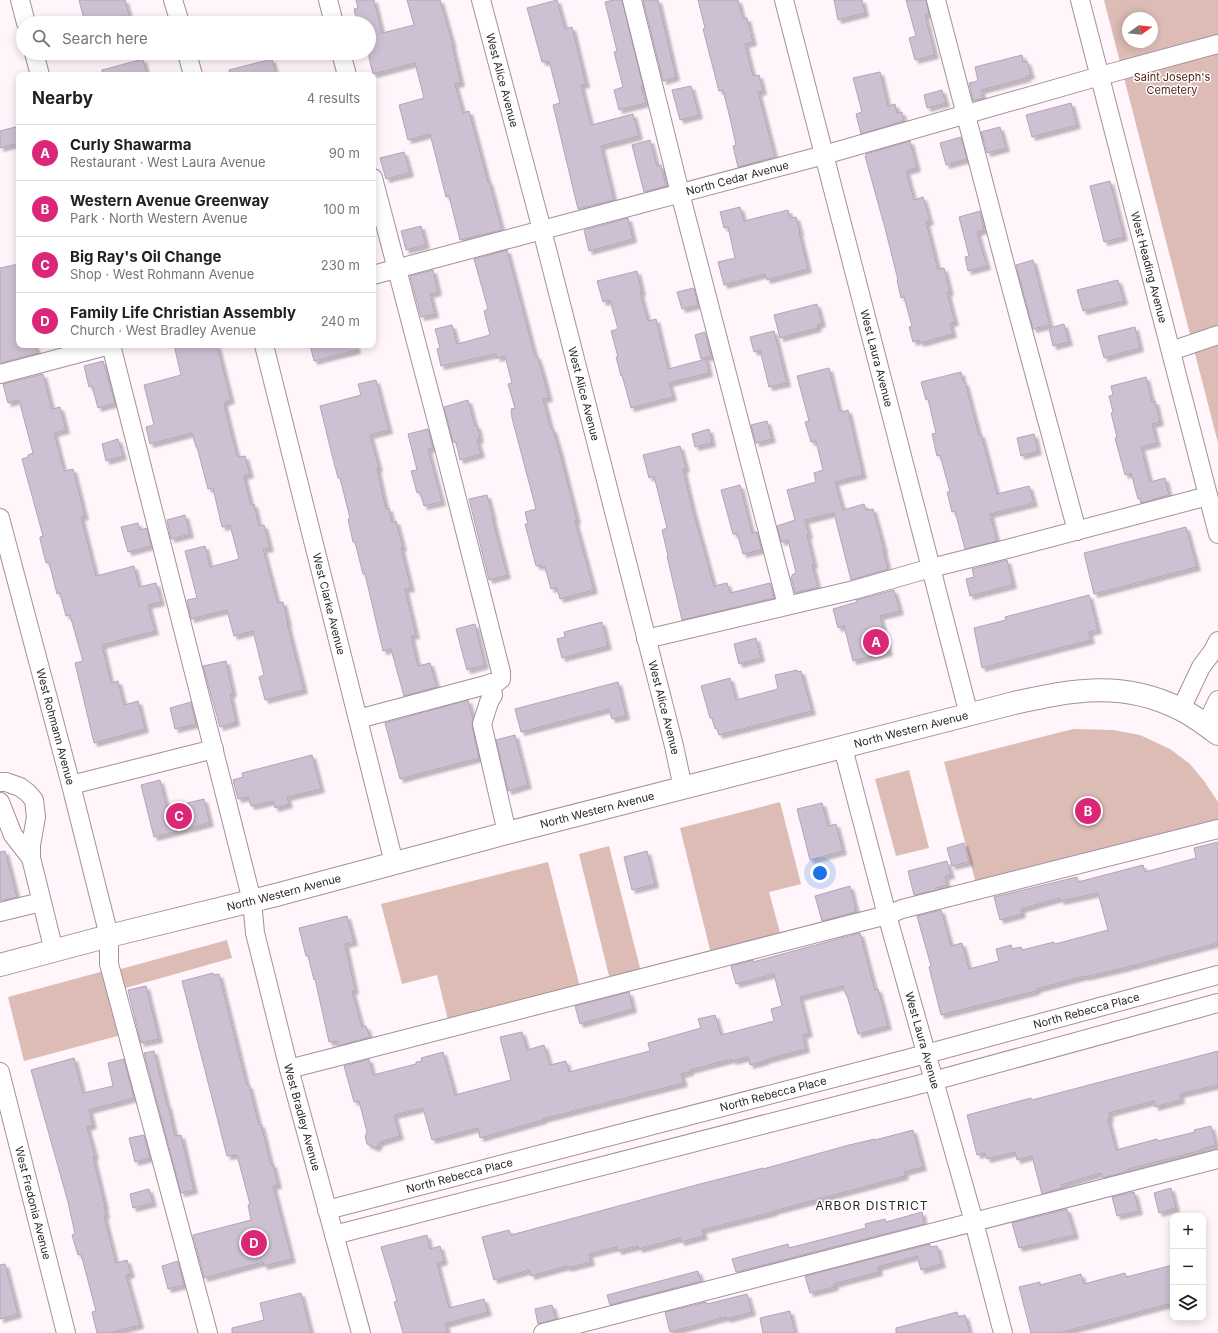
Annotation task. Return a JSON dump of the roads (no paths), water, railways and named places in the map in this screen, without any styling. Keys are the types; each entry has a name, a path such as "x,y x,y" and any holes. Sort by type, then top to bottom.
{"main road":[{"name":"North Western Avenue","path":"0,965 1034,698 1090,690 1117,690 1160,700 1200,721"}],"street":[{"path":"20,0 24,16"},
{"path":"174,0 178,16"},
{"path":"328,0 332,16"},
{"name":"West Alice Avenue","path":"481,0 542,230 674,746 683,788"},
{"path":"632,0 680,193 787,605"},
{"name":"West Laura Avenue","path":"784,0 969,716"},
{"path":"936,0 967,114 1004,261 1077,531"},
{"name":"West Heading Avenue","path":"1080,0 1218,534"},
{"name":"North Cedar Avenue","path":"376,274 824,155 1218,44"},
{"path":"36,60 39,72"},
{"path":"189,60 192,72"},
{"path":"343,60 346,72"},
{"path":"358,719 501,679 501,672 444,448 376,189"},
{"path":"1170,350 1218,335"},
{"path":"0,374 99,348"},
{"name":"West Bradley Avenue","path":"111,348 252,901 255,933 289,1069 360,1333"},
{"name":"West Clarke Avenue","path":"265,348 394,863"},
{"path":"646,639 854,590 931,568 1208,496"},
{"name":"West Rohmann Avenue","path":"0,518 71,785 109,936 109,964 208,1333"},
{"path":"1200,721 1201,667 1218,641"},
{"path":"491,683 493,695 489,702 482,724 507,833"},
{"path":"1200,721 1218,700"},
{"name":"West Laura Avenue","path":"843,748 887,915 1004,1333"},
{"path":"71,785 214,749"},
{"path":"0,782 6,782 20,787 34,800 36,817 31,858 54,951"},
{"path":"0,802 13,835 31,858"},
{"path":"289,1069 887,915 902,909 1218,829"},
{"path":"0,912 41,902"},
{"name":"North Rebecca Place","path":"327,1210 926,1054 1218,975"},
{"path":"334,1235 933,1081 1218,1003"},
{"name":"West Fredonia Avenue","path":"0,1072 66,1333"},
{"path":"543,1333 1218,1159"}],"place":[{"name":"Curly Shawarma","path":"876,642"},
{"name":"Western Avenue Greenway","path":"1088,811"},
{"name":"Big Ray's Oil Change","path":"179,816"},
{"name":"Family Life Christian Assembly","path":"254,1243"}],"district":[{"name":"ARBOR DISTRICT","path":"872,1205"}],"park label":[{"name":"Saint Joseph's Cemetery","path":"1172,83"}]}
